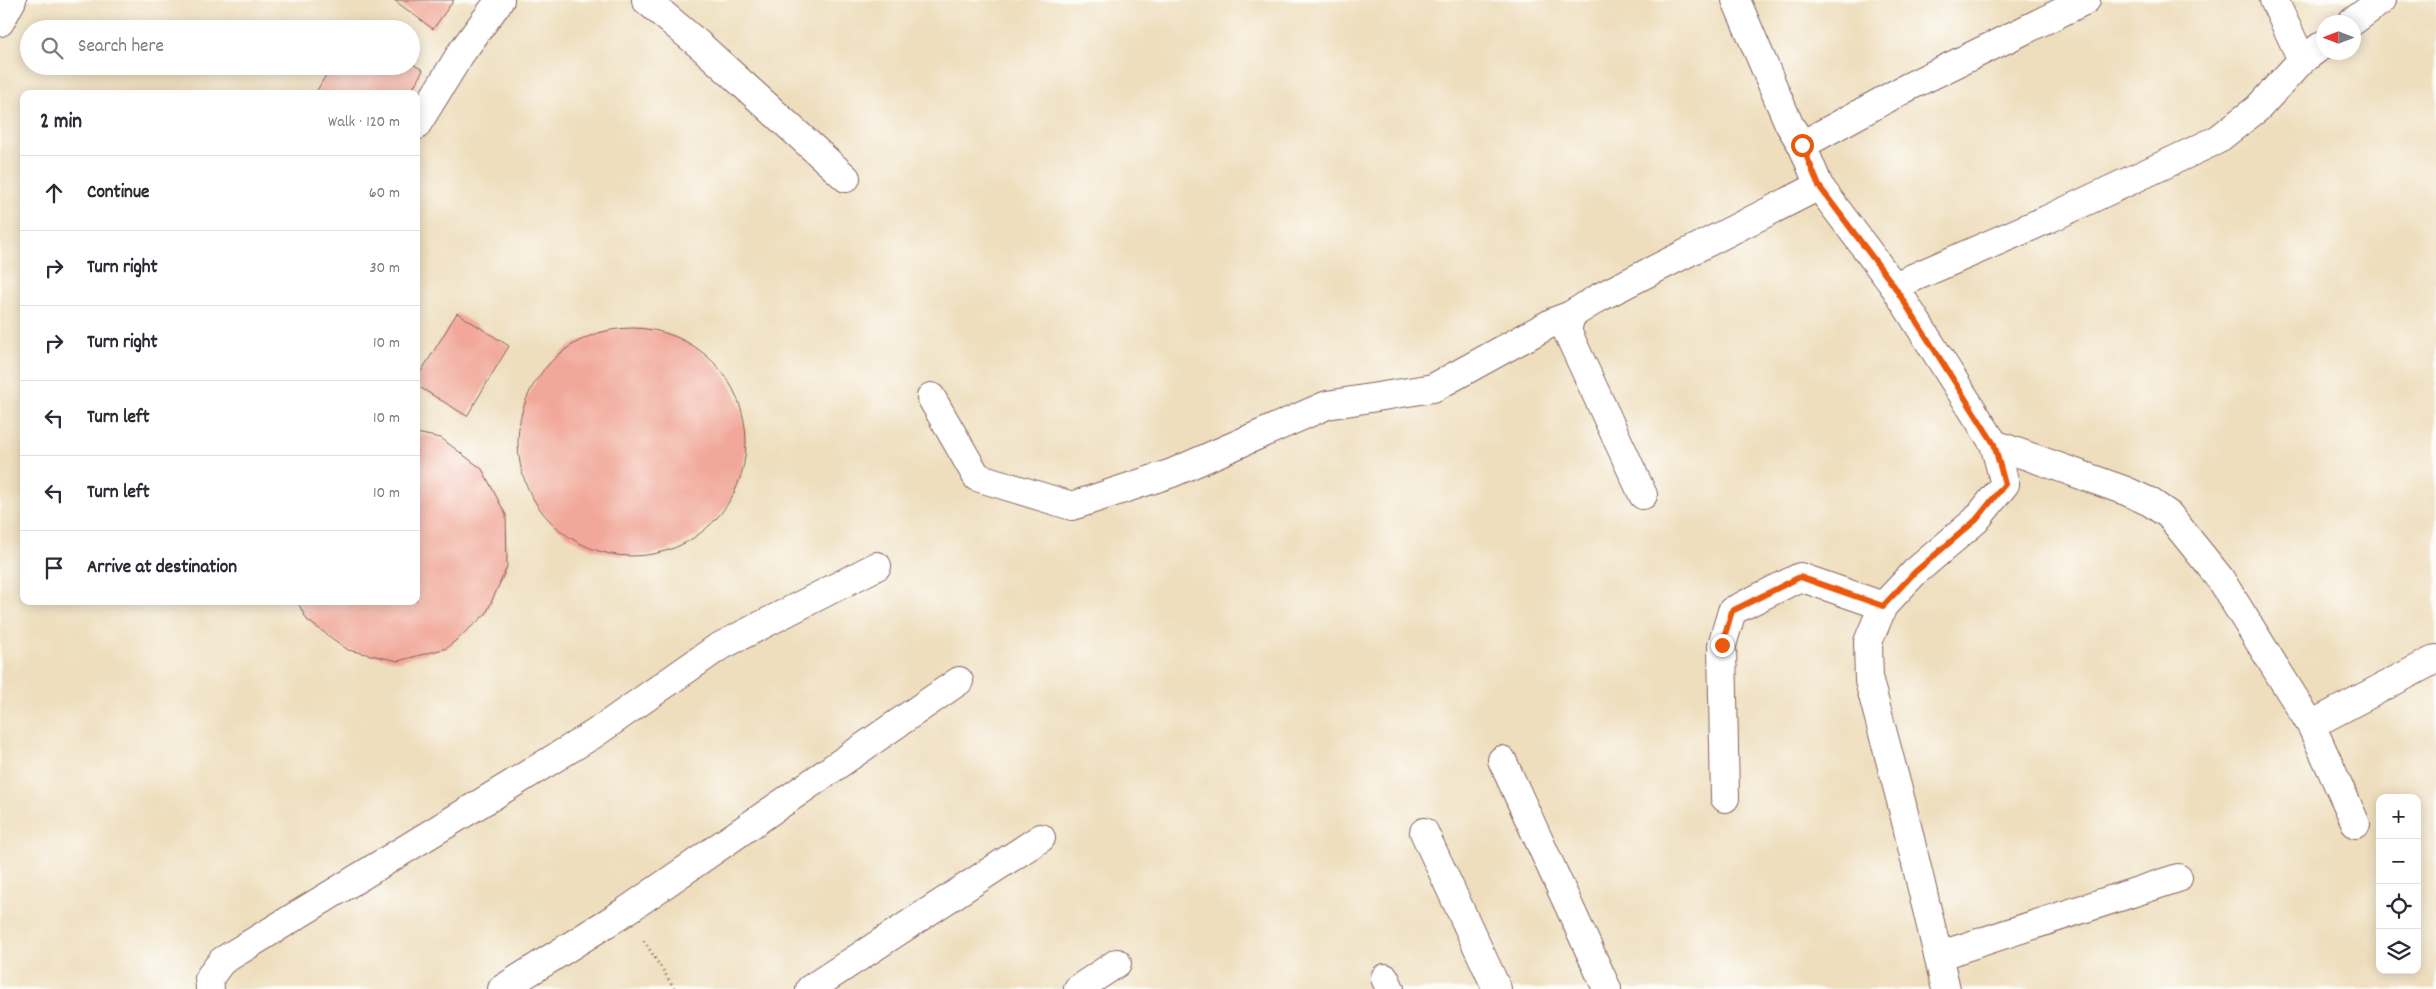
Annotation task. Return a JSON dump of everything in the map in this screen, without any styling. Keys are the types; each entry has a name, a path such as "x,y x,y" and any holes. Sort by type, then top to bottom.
{"street":[{"path":"0,22 12,0"},
{"path":"420,120 461,54 500,0"},
{"path":"646,0 702,47 846,178"},
{"path":"1736,0 1789,124 1802,145 1819,186 1894,286 1994,444 2005,484 1976,520 1915,572 1883,606 1868,642 1869,681 1946,989"},
{"path":"1802,145 1908,86 2086,0"},
{"path":"2274,0 2302,60"},
{"path":"2361,15 2382,0"},
{"path":"1894,286 2046,220 2217,140 2258,108 2302,60 2316,50"},
{"path":"931,397 977,477 1072,506 1172,473 1327,405 1433,388 1555,321 1571,315 1600,297 1819,186"},
{"path":"1571,315 1567,331 1643,495"},
{"path":"1994,444 2126,491 2150,502 2169,515 2219,577 2311,725 2356,824"},
{"path":"210,989 209,978 222,961 594,734 717,648 877,566"},
{"path":"1725,798 1722,645 1732,611 1800,577 1883,606"},
{"path":"2311,725 2436,659"},
{"path":"502,989 626,911 959,681"},
{"path":"1502,760 1607,989"},
{"path":"1424,832 1498,989"},
{"path":"810,989 1041,838"},
{"path":"1938,956 2178,878"},
{"path":"1078,989 1117,964"}],"path":[{"path":"626,911 675,989"}],"building":[{"path":"394,0 454,0 433,29"},
{"path":"420,68 423,70 412,90 317,90 326,75 420,75"},
{"path":"457,313 509,346 467,416 420,387 420,373"},
{"path":"632,328 665,333 676,337 695,347 720,370 732,388 741,409 746,442 741,475 737,486 727,505 704,530 686,542 665,551 632,556 599,551 588,547 569,537 544,514 532,496 523,475 518,442 523,409 527,398 537,379 560,354 578,342 599,333"},
{"path":"420,434 441,438 482,469 506,515 507,567 486,614 447,648 398,661 348,650 307,620 299,605 420,605"}],"route":[{"path":"1722,645 1732,611 1800,577 1883,606 1915,572 1976,520 2005,484 1994,444 1894,286 1819,186 1802,145"}]}
